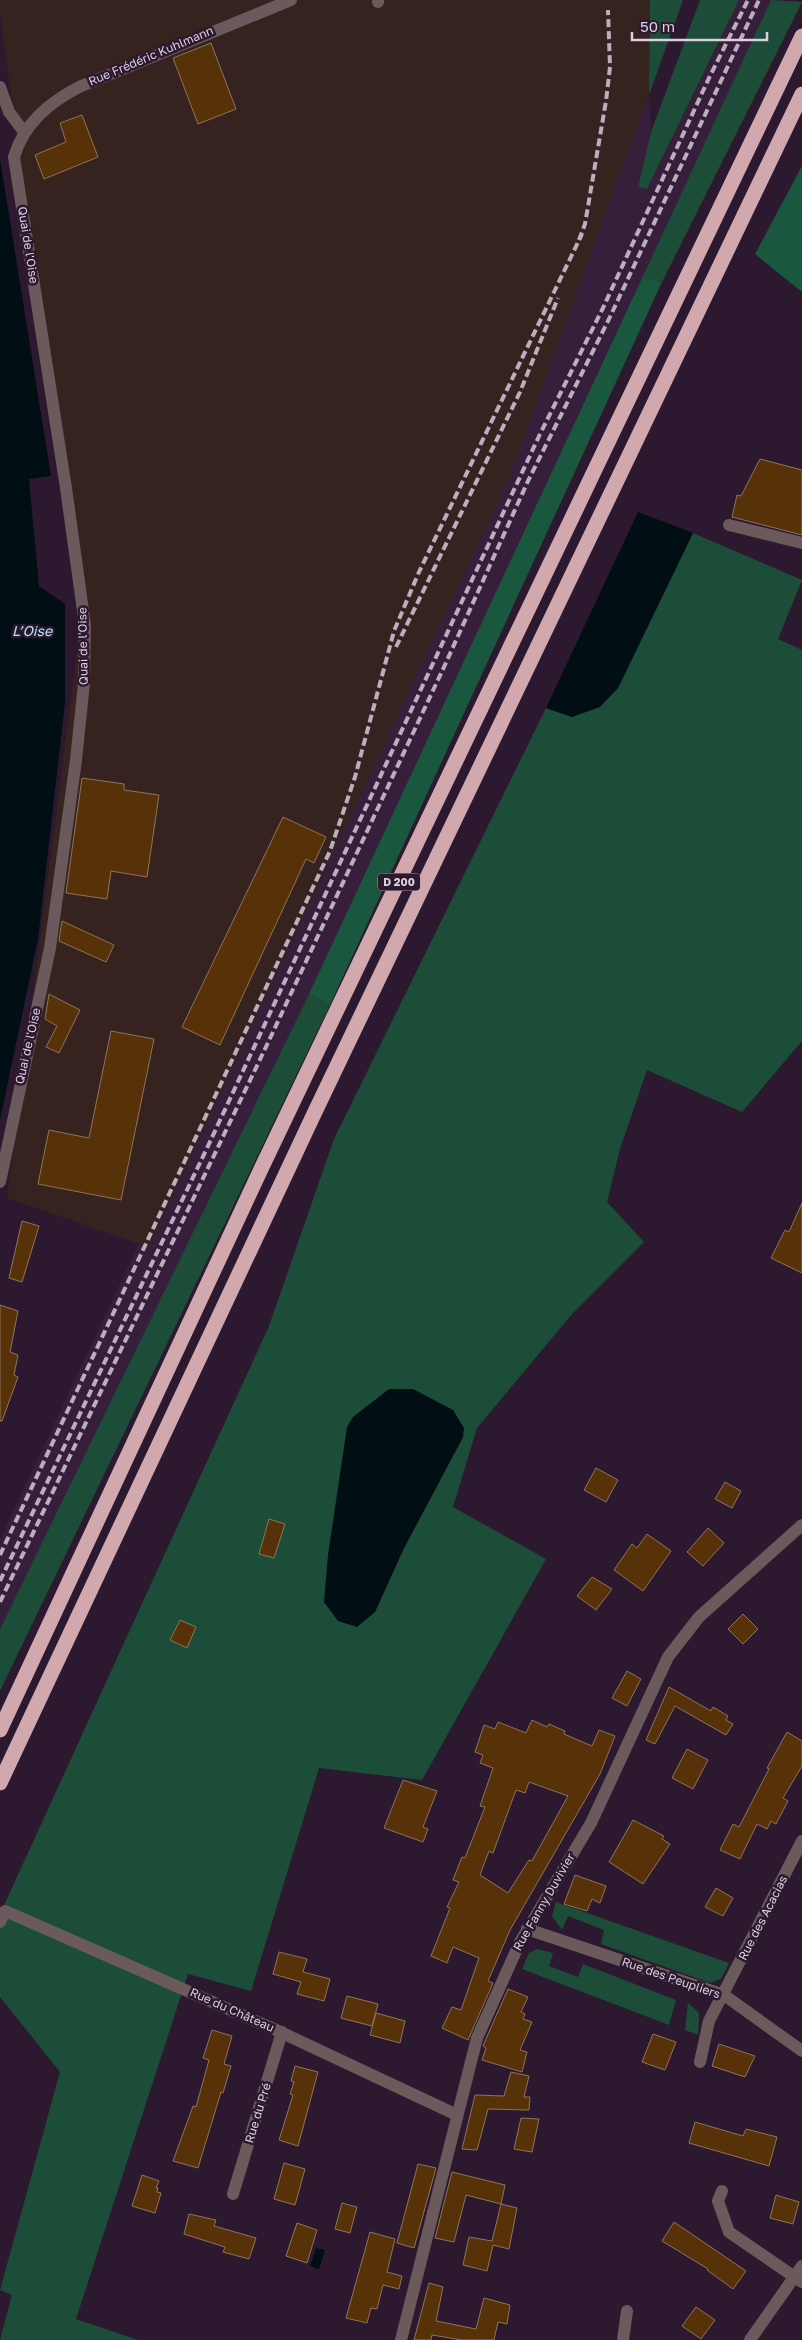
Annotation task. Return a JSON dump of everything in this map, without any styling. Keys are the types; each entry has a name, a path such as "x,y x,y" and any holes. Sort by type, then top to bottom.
{"highway":[{"name":"D 200","path":"0,1730 261,1168 802,36"},
{"name":"D 200","path":"0,1783 317,1108 802,94"}],"street":[{"name":"Rue Frédéric Kuhlmann","path":"24,132 57,99 79,86 290,0"},
{"path":"0,87 9,112 24,132"},
{"name":"Quai de l'Oise","path":"0,1182 50,948 84,683 84,625 78,576 14,157 24,132"},
{"path":"728,525 802,543"},
{"name":"Rue Fanny Duvivier","path":"401,2340 477,2038 527,1929 590,1823 668,1657 700,1617 802,1525"},
{"name":"Rue des Acacias","path":"700,2062 709,2020 724,1995 802,1841"},
{"name":"Rue du Château","path":"3,1917 282,2032 457,2115"},
{"name":"Rue des Peupliers","path":"527,1929 724,1995 802,2051"},
{"name":"Rue du Pré","path":"234,2194 282,2032"},
{"path":"722,2191 718,2201 729,2232 800,2275 750,2340"},
{"path":"623,2340 627,2310"}],"shaded area":[{"path":"0,0 683,0 511,473 149,1247 7,1198 82,612 0,14"},
{"path":"739,0 771,0 309,994 0,1629 0,1539 331,835 649,95 651,132 638,187 647,189"}],"green space":[{"path":"650,0 683,0 649,95"},
{"path":"700,0 739,0 647,189 638,187 651,132"},
{"path":"771,0 802,2 662,282 642,278"},
{"path":"802,166 802,292 755,254"},
{"path":"642,278 662,282 330,1005 309,994"},
{"path":"693,533 802,580 778,639 802,650 802,1041 742,1112 647,1070 620,1149 607,1202 644,1242 572,1314 477,1428 453,1507 546,1559 422,1780 319,1768 251,1991 188,1974 76,2319 138,2340 0,2340 12,2295 0,2290 60,2072 0,1997 0,1914 269,1326 334,1139 546,708 572,717 618,688","holes":["453,1410 463,1437 403,1550 375,1612"]},
{"path":"309,994 330,1005 0,1691 0,1629"},
{"path":"556,1902 729,1963 721,1979 710,1983 601,1944 604,1930 568,1916 562,1930 552,1916"},
{"path":"537,1949 553,1953 549,1966 578,1977 583,1964 676,2000 669,2025 522,1969 529,1953"},
{"path":"688,2003 699,2013 698,2035 685,2030"}],"water":[{"name":"L’Oise","path":"0,159 51,476 29,479 39,586 65,604 65,703 38,939 0,1120"},
{"path":"638,512 693,533 618,688 600,707 572,717 546,708"},
{"path":"389,1389 413,1389 453,1410 464,1428 463,1437 403,1550 375,1612 357,1627 338,1621 324,1602 328,1555 347,1427 353,1417"},
{"path":"316,2248 325,2250 319,2269 310,2266"}],"building":[{"path":"211,43 236,109 198,124 173,58"},
{"path":"82,115 98,157 44,179 35,155 66,142 60,123"},
{"path":"760,459 802,470 802,535 732,517 737,495 741,496"},
{"path":"82,778 124,784 124,790 159,795 147,877 111,871 107,899 66,893"},
{"path":"283,817 326,837 314,863 306,859 220,1045 182,1027"},
{"path":"62,921 114,945 106,962 59,941"},
{"path":"49,994 80,1010 59,1053 46,1047 57,1026 45,1019"},
{"path":"111,1031 154,1039 121,1200 38,1184 49,1130 89,1138"},
{"path":"802,1203 802,1273 771,1258 785,1230 789,1232"},
{"path":"22,1221 39,1226 22,1282 9,1278"},
{"path":"0,1305 18,1311 10,1352 18,1355 14,1375 18,1377 2,1421 0,1421"},
{"path":"596,1468 618,1480 606,1502 584,1490"},
{"path":"725,1482 741,1491 732,1508 715,1499"},
{"path":"269,1519 285,1524 274,1558 259,1554"},
{"path":"708,1528 724,1543 703,1566 687,1552"},
{"path":"647,1534 671,1551 643,1591 614,1570 632,1544 637,1548"},
{"path":"592,1577 612,1589 596,1610 577,1596"},
{"path":"743,1614 758,1629 743,1644 728,1629"},
{"path":"180,1620 196,1627 187,1648 170,1640"},
{"path":"627,1671 641,1679 627,1706 612,1698"},
{"path":"669,1687 711,1711 713,1707 728,1716 726,1720 733,1724 726,1735 675,1706 655,1744 646,1740"},
{"path":"532,1720 547,1727 549,1724 565,1731 564,1734 592,1746 599,1730 615,1736 600,1774 510,1930 488,1981 493,1983 468,2040 442,2028 452,2007 461,2010 479,1958 453,1947 447,1963 431,1956 450,1908 447,1907 459,1882 453,1880 462,1857 465,1858 485,1807 480,1806 493,1768 480,1763 483,1755 475,1752 484,1725 495,1729 498,1722 526,1733","holes":["529,1782 568,1796 532,1861 529,1860 508,1893 480,1875 489,1851 493,1853 516,1790 525,1793"]},
{"path":"787,1732 802,1741 802,1766 783,1798 788,1801 776,1824 771,1821 767,1829 757,1824 740,1859 720,1850 733,1824 739,1827 769,1769 767,1768"},
{"path":"687,1749 708,1760 693,1789 672,1778"},
{"path":"403,1780 437,1791 423,1827 428,1829 423,1842 384,1828"},
{"path":"633,1820 664,1836 662,1839 670,1844 643,1884 609,1862"},
{"path":"575,1875 606,1886 600,1903 592,1899 587,1911 564,1904"},
{"path":"716,1888 733,1898 723,1916 705,1907"},
{"path":"279,1952 307,1959 303,1972 330,1979 324,2001 297,1994 301,1982 273,1974"},
{"path":"508,1989 528,1997 521,2012 525,2014 523,2019 532,2022 520,2050 527,2052 522,2072 482,2060 486,2048 483,2046"},
{"path":"347,1996 378,2004 372,2026 341,2018"},
{"path":"376,2013 405,2021 400,2043 370,2035"},
{"path":"212,2030 232,2036 224,2064 231,2066 223,2093 221,2092 198,2168 173,2161 193,2106 196,2107 209,2060 203,2058"},
{"path":"653,2034 676,2042 665,2070 642,2062"},
{"path":"719,2044 755,2056 745,2077 712,2066"},
{"path":"295,2066 318,2072 298,2146 279,2140 293,2095 290,2094 294,2082 291,2081"},
{"path":"511,2072 529,2076 524,2097 530,2097 529,2110 488,2109 477,2150 462,2149 475,2095 504,2096"},
{"path":"521,2118 539,2119 532,2152 514,2149"},
{"path":"695,2122 743,2136 746,2129 777,2137 769,2166 689,2143"},
{"path":"284,2163 305,2169 295,2205 274,2199"},
{"path":"418,2164 436,2168 414,2248 397,2243"},
{"path":"452,2172 505,2185 501,2204 466,2195 454,2242 435,2238"},
{"path":"142,2175 159,2181 156,2188 158,2188 157,2192 161,2193 155,2213 132,2206"},
{"path":"776,2195 799,2202 793,2224 770,2218"},
{"path":"342,2203 357,2207 350,2233 335,2229"},
{"path":"501,2204 517,2208 509,2249 493,2245 487,2271 463,2265 469,2237 492,2241"},
{"path":"189,2214 216,2220 214,2226 256,2238 249,2259 223,2252 225,2247 184,2234"},
{"path":"674,2222 746,2271 733,2289 708,2269 662,2241"},
{"path":"297,2223 317,2230 307,2263 286,2256"},
{"path":"370,2232 395,2239 387,2272 402,2276 399,2289 383,2285 377,2309 371,2308 367,2323 346,2318"},
{"path":"429,2283 443,2287 436,2321 476,2329 484,2298 510,2305 507,2324 498,2322 494,2340 462,2340 432,2335 431,2340 414,2340"},
{"path":"696,2307 715,2320 701,2339 682,2326"}],"railway":[{"path":"0,1581 208,1146 540,434 603,308 709,78 748,0"},
{"path":"0,1602 265,1049 444,667 528,481 609,319 759,0"},
{"path":"579,240 585,224 606,101 610,67 608,10"},
{"path":"0,1555 330,851 355,777 394,631 419,572 582,234"},
{"path":"396,647 520,392 558,298"}]}
